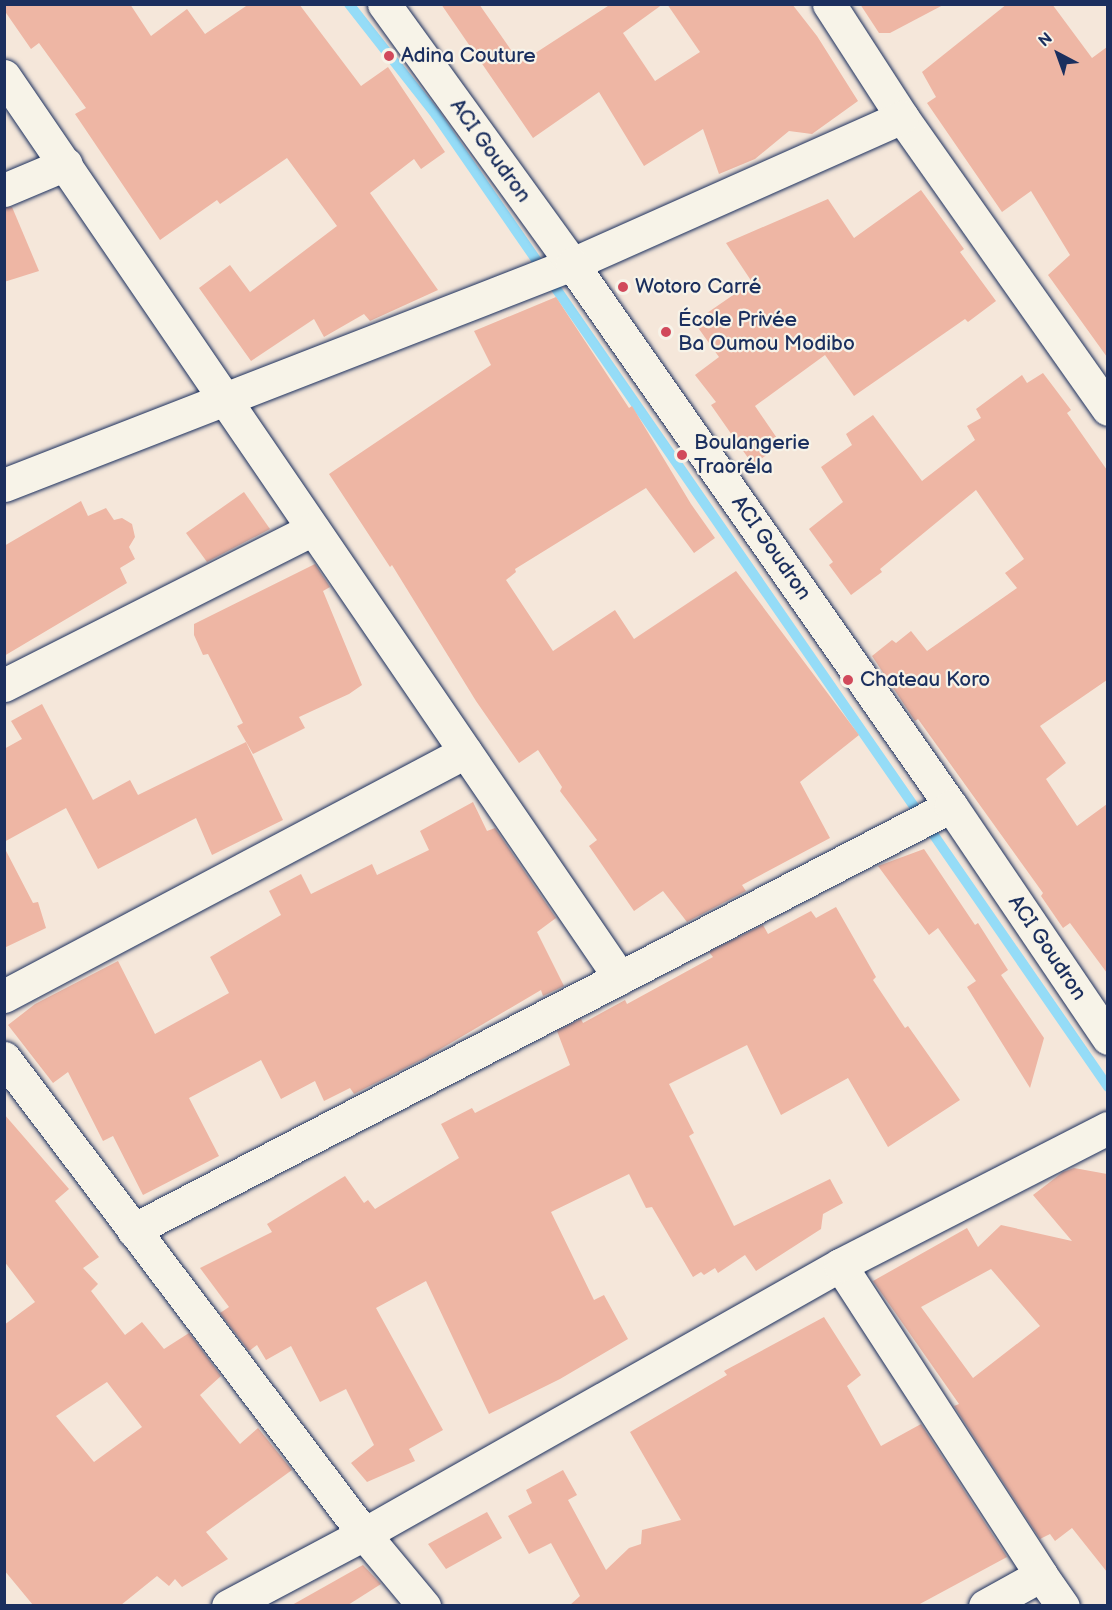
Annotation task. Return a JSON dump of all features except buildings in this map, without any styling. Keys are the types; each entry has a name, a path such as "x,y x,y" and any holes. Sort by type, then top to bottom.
{"street":[{"name":"ACI Goudron","path":"384,4 572,264 951,806 1107,1038"},
{"path":"829,4 902,117 1107,409"},
{"path":"4,76 620,978"},
{"path":"4,485 572,264 902,117"},
{"path":"4,190 66,164"},
{"path":"4,686 313,529"},
{"path":"4,996 465,752"},
{"path":"132,1230 951,806"},
{"path":"4,1059 364,1534 424,1605"},
{"path":"228,1605 364,1534 840,1265 1107,1128"},
{"path":"840,1265 1041,1575 1063,1605"},
{"path":"985,1605 1041,1575"}],"waterway":[{"path":"349,4 436,115 1108,1087"}],"place":[{"name":"Adina Couture","path":"389,56"},
{"name":"Wotoro Carré","path":"623,287"},
{"name":"École Privée Ba Oumou Modibo","path":"666,332"},
{"name":"Boulangerie Traoréla","path":"682,455"},
{"name":"Chateau Koro","path":"848,680"}]}
